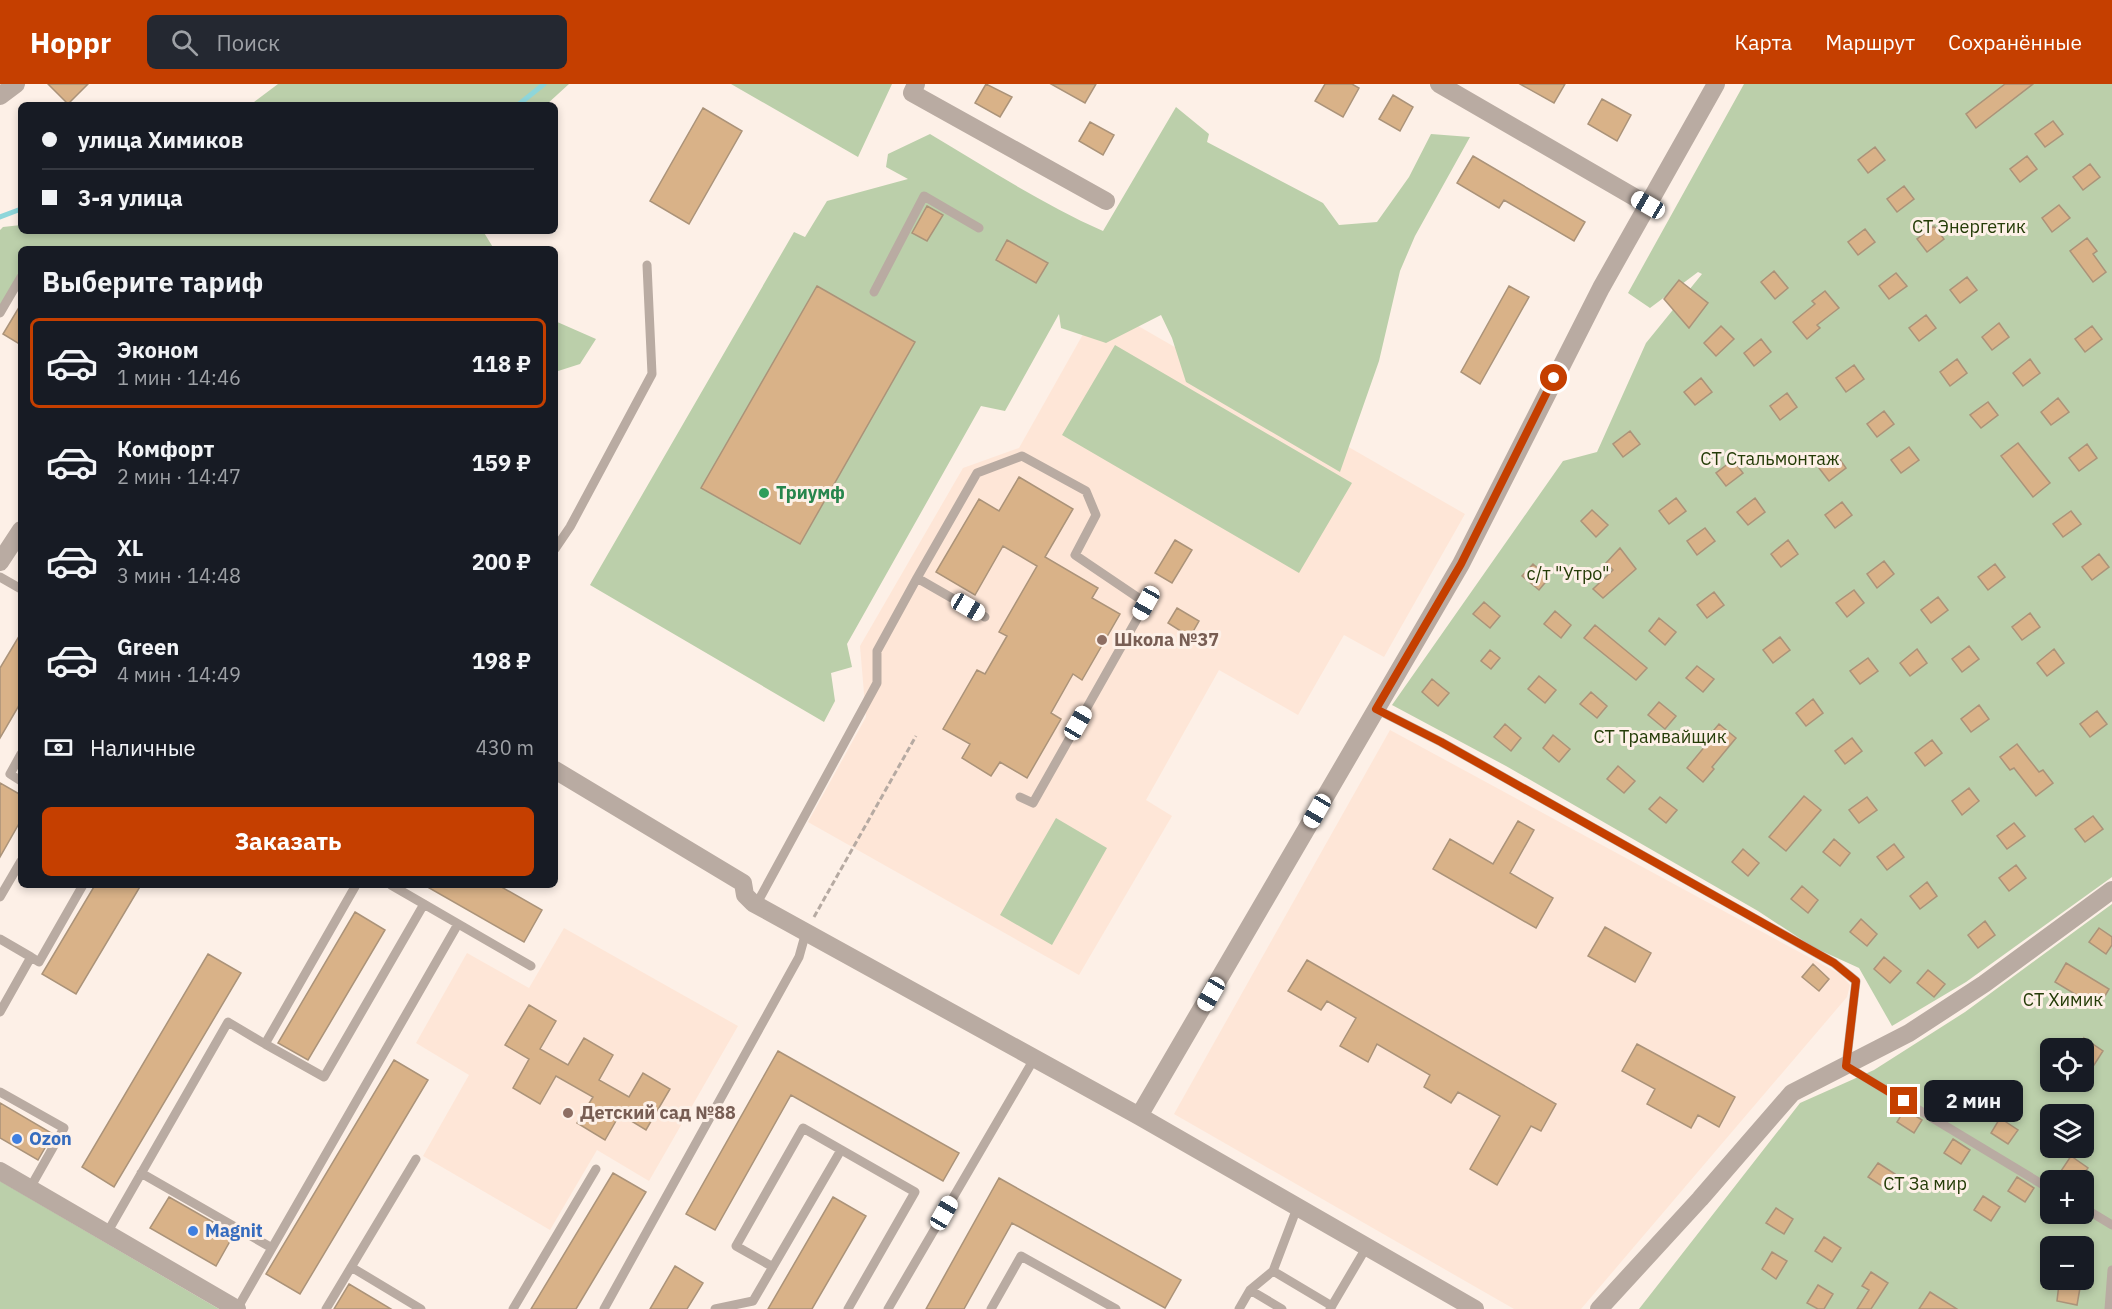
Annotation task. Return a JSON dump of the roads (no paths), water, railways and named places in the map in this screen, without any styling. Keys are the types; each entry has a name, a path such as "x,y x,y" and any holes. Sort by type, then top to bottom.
{"street":[{"path":"0,96 16,84"},
{"path":"1439,84 1648,205"},
{"path":"1139,1116 1461,564 1591,308 1716,84"},
{"path":"914,88 1106,201"},
{"path":"0,562 18,535"},
{"path":"558,772 743,883 745,895 756,904 1139,1116 1476,1309"},
{"path":"1599,1309 1700,1199 1792,1093 1909,1033 1984,984 2112,890"},
{"path":"0,1171 237,1309"}],"lane":[{"path":"874,292 924,196 979,228"},
{"path":"558,544 652,374 647,264"},
{"path":"0,313 18,282"},
{"path":"756,904 877,683 877,651 977,473 1022,456 1086,490 1096,515 1075,555 1146,603 1033,803 1020,797"},
{"path":"0,577 18,587"},
{"path":"917,578 986,617"},
{"path":"1376,709 1441,742 1834,963 1856,981 1846,1066 2040,1183"},
{"path":"18,759 10,774 18,779"},
{"path":"0,897 18,866"},
{"path":"0,939 39,962 81,888"},
{"path":"266,1044 354,888"},
{"path":"396,888 531,966"},
{"path":"107,1233 228,1022 324,1077 424,904"},
{"path":"237,1309 458,924"},
{"path":"604,1309 800,957 806,932"},
{"path":"0,1012 31,957"},
{"path":"888,1309 1034,1059"},
{"path":"0,1092 63,1128 30,1188"},
{"path":"773,1267 736,1246 803,1128 915,1192 848,1309"},
{"path":"715,1309 753,1301 841,1150"},
{"path":"326,1309 416,1159"},
{"path":"513,1309 596,1169"},
{"path":"141,1173 272,1248"},
{"path":"1239,1309 1250,1290 1273,1270 1297,1208"},
{"path":"2094,1214 2112,1225"},
{"path":"1273,1270 1331,1307 1366,1248"},
{"path":"991,1309 1021,1256 1116,1309"},
{"path":"351,1267 421,1309"},
{"path":"2109,1309 2112,1270"},
{"path":"1250,1290 1282,1309"}],"waterway":[{"path":"522,102 544,84"},
{"path":"0,217 18,210"}],"place":[{"name":"Триумф","path":"764,493"},
{"name":"Школа №37","path":"1102,640"},
{"name":"Детский сад №88","path":"568,1113"},
{"name":"Ozon","path":"17,1139"},
{"name":"Magnit","path":"193,1231"}],"park label":[{"name":"СТ Энергетик","path":"1969,227"},
{"name":"СТ Стальмонтаж","path":"1770,459"},
{"name":"с/т \"Утро\"","path":"1568,574"},
{"name":"СТ Трамвайщик","path":"1660,737"},
{"name":"СТ Химик","path":"2063,1000"},
{"name":"СТ За мир","path":"1925,1184"}]}
